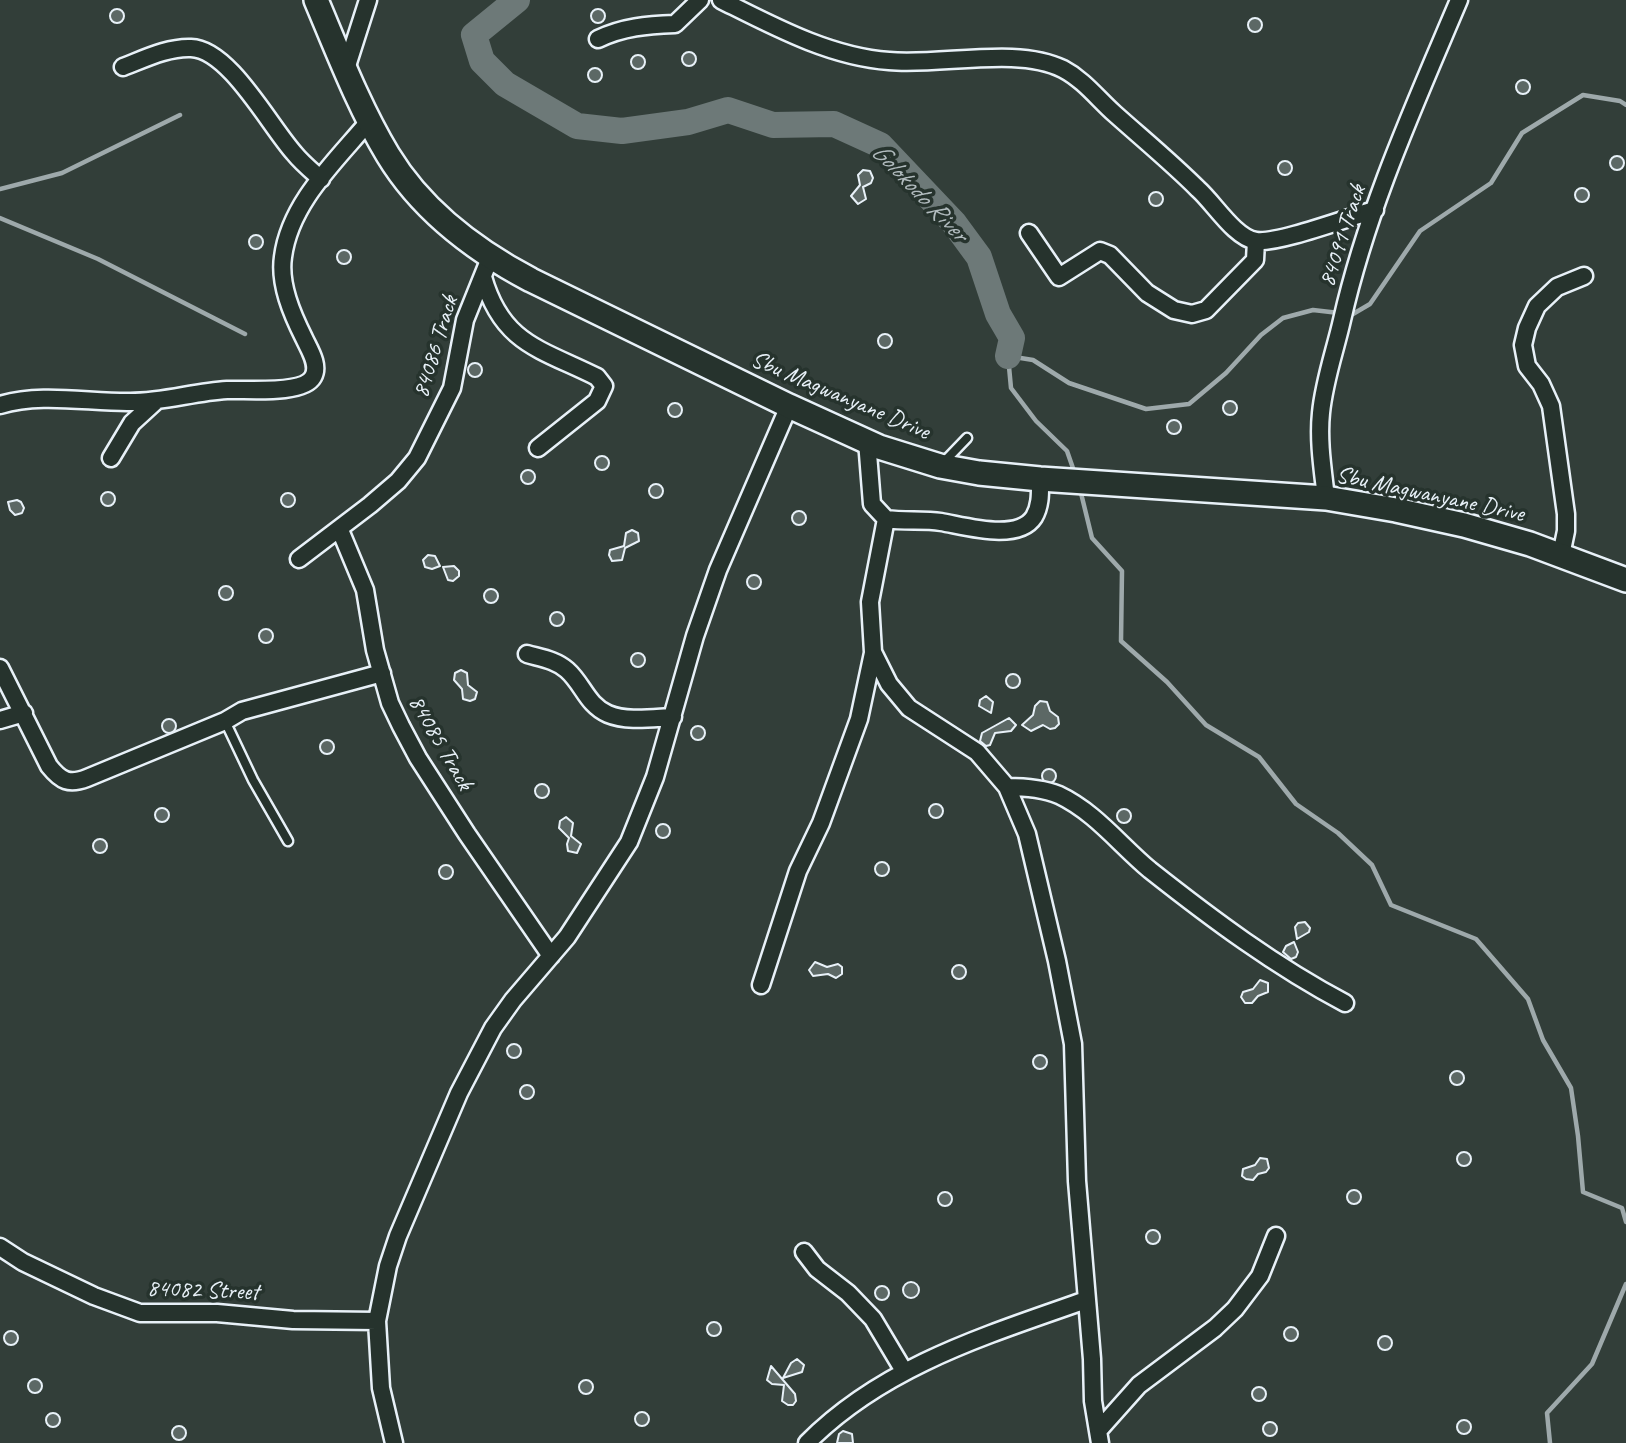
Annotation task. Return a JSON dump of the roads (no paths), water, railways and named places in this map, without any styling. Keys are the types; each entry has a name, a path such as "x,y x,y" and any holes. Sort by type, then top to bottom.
{"main road":[{"name":"Sbu Magwanyane Drive","path":"316,0 388,155 423,200 486,267 531,280 789,406 867,441 908,457 979,473 1046,480 1326,498 1396,510 1464,525 1561,555 1626,580"}],"street":[{"path":"346,69 368,0"},
{"path":"598,39 613,32 645,25 675,24 700,0"},
{"path":"720,0 778,28 863,58 915,63 1018,58 1041,61 1062,69 1090,89 1196,186 1233,228 1256,241 1278,239 1374,210"},
{"name":"84091 Track","path":"1326,498 1321,417 1326,381 1343,313 1374,210 1459,0"},
{"path":"124,66 179,48 209,51 225,64 293,152 321,179"},
{"path":"0,405 40,399 127,402 158,400 209,391 294,387 313,379 316,370 314,360 294,318 286,293 282,258 299,211 321,179 370,120"},
{"path":"1029,233 1059,277 1100,251 1110,255 1147,293 1174,310 1192,314 1206,310 1255,260 1256,241"},
{"path":"486,267 497,312 512,332 535,347 597,377 604,386 597,401 538,448"},
{"name":"84086 Track","path":"299,559 341,530 398,481 422,450 452,388 465,320 486,267"},
{"path":"1561,555 1566,514 1551,406 1541,384 1527,366 1523,345 1537,306 1557,287 1584,276"},
{"path":"111,458 132,423 158,400"},
{"path":"394,1443 381,1388 377,1321 388,1266 398,1236 459,1093 493,1028 582,916 629,842 655,776 695,636 718,570 789,406"},
{"path":"867,441 870,496 876,510 886,519 938,522 1000,531 1016,529 1025,526 1034,518 1046,480"},
{"path":"886,519 870,602 873,652 879,668 909,708 977,752 1007,787 1027,835 1070,1022 1074,1052 1077,1181 1093,1401 1099,1437"},
{"name":"84085 Track","path":"341,530 365,590 375,650 390,703 418,758 551,956"},
{"path":"761,985 798,871 821,824 859,719 873,652"},
{"path":"527,654 550,660 562,667 574,678 591,702 609,715 638,719 673,717"},
{"path":"0,668 49,766 66,782 87,778 225,721 242,711 382,673"},
{"path":"0,720 24,713"},
{"path":"1007,787 1032,787 1058,795 1072,803 1226,928 1286,970 1345,1003"},
{"path":"1099,1437 1139,1385 1215,1328 1235,1309 1260,1276 1276,1237"},
{"name":"84082 Street","path":"0,1247 23,1262 122,1308 140,1313 217,1313 293,1320 377,1321"},
{"path":"804,1252 817,1269 855,1300 873,1319 904,1371"},
{"path":"807,1443 849,1407 904,1371 982,1337 1086,1300"}],"lane":[{"path":"940,466 967,438"},
{"path":"225,721 253,780 288,841"}],"waterway":[{"name":"Golokodo River","path":"517,0 474,35 482,61 505,84 577,126 622,131 688,122 728,110 773,125 834,124 880,145 954,223 979,257 998,314 1012,338 1008,356"},
{"path":"1348,313 1353,314 1370,304 1420,231 1491,183 1522,133 1583,95 1620,101 1626,105"},
{"path":"0,189 62,173 180,115"},
{"path":"0,218 98,259 245,334"},
{"path":"1075,474 1067,451 1036,421 1011,388 1008,356 1033,360 1069,383 1146,409 1189,404 1226,373 1261,335 1283,318 1313,310 1339,313"},
{"path":"1080,489 1092,538 1122,571 1121,641 1167,682 1206,725 1259,757 1296,804 1338,833 1372,865 1391,905 1476,939 1528,999 1543,1040 1571,1088 1583,1192 1622,1208 1626,1222"},
{"path":"1550,1443 1547,1413 1592,1364 1626,1284"}]}
